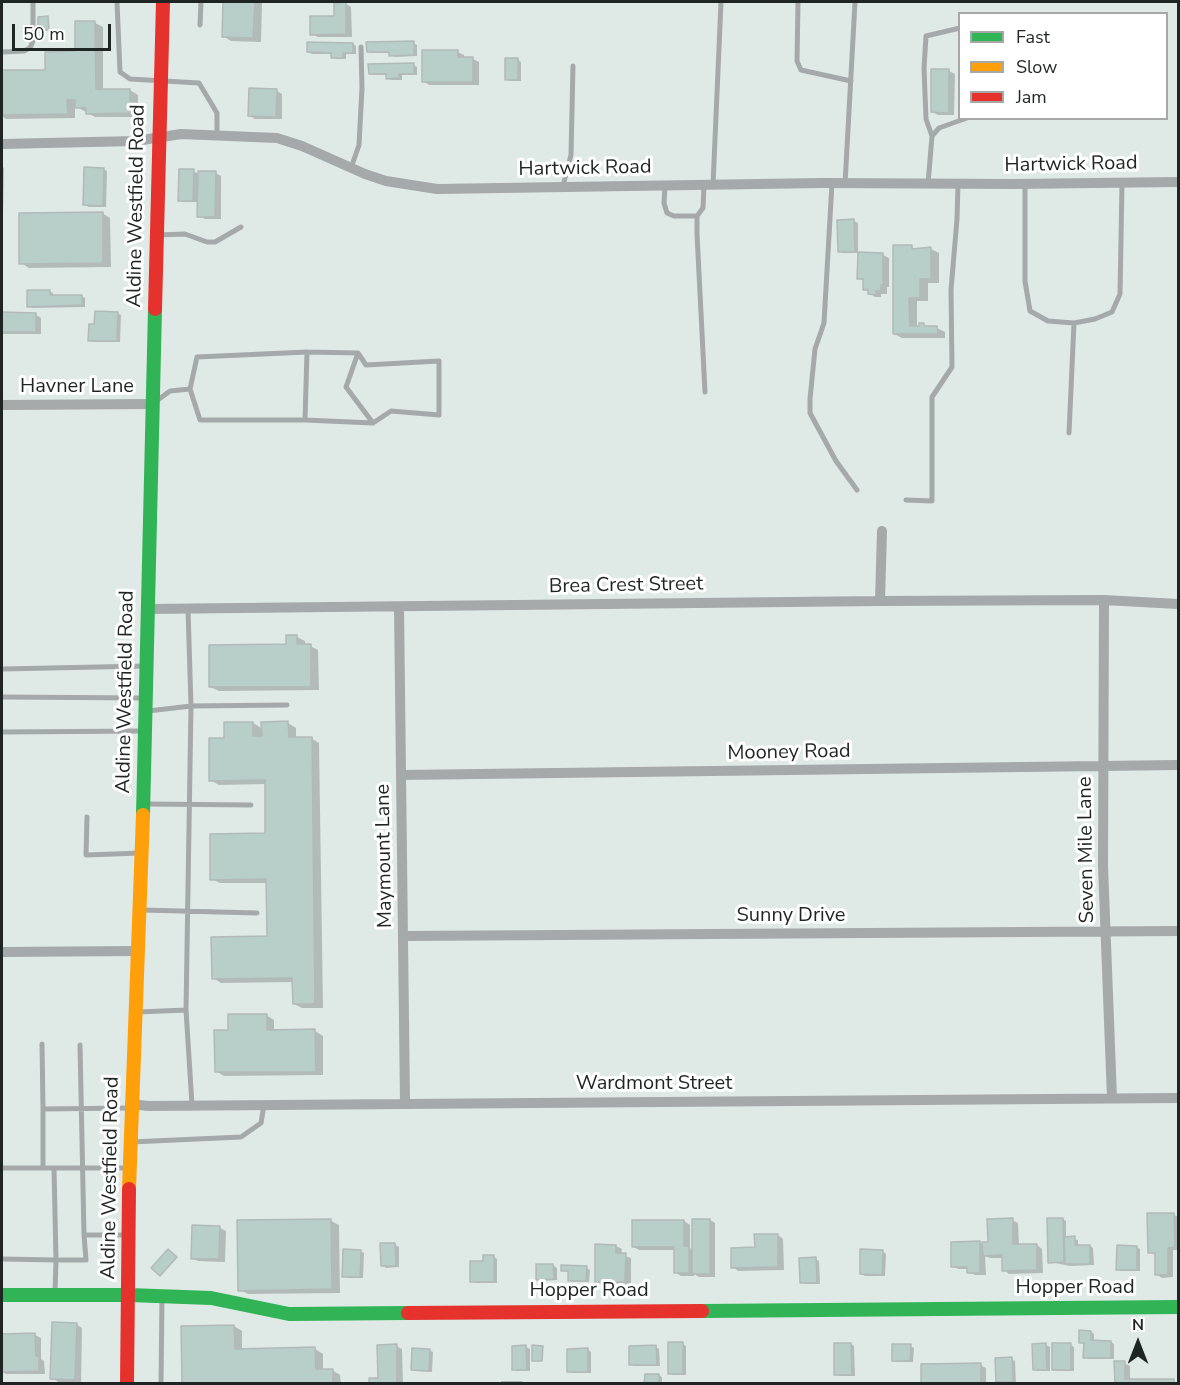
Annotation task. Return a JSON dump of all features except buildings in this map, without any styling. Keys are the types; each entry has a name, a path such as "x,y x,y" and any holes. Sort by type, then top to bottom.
{"main road":[{"name":"Aldine Westfield Road","path":"127,1383 129,1142 142,853 163,2"},
{"name":"Hopper Road","path":"2,1295 129,1295 211,1298 289,1314 1179,1307"}],"street":[{"name":"Hartwick Road","path":"2,144 113,142 181,134 277,138 386,181 437,189 832,183 1179,182"},
{"name":"Havner Lane","path":"2,405 152,404"},
{"path":"880,601 882,531"},
{"name":"Brea Crest Street","path":"148,609 880,601 1104,600 1179,604"},
{"name":"Seven Mile Lane","path":"1104,600 1103,866 1112,1098"},
{"name":"Maymount Lane","path":"399,607 405,936 405,1104"},
{"name":"Mooney Road","path":"401,775 1179,765"},
{"name":"Sunny Drive","path":"405,936 1179,931"},
{"path":"2,952 138,951"},
{"name":"Wardmont Street","path":"130,1106 1179,1098"}],"lane":[{"path":"2,51 24,51 30,48 33,41 33,2"},
{"path":"117,2 120,72 130,79 199,83 217,113 217,135"},
{"path":"200,25 201,2"},
{"path":"705,392 697,216 703,208 709,185 721,2"},
{"path":"798,2 797,60 801,70 851,81"},
{"path":"846,184 855,2"},
{"path":"928,184 932,136 926,119 924,68 926,36 958,28"},
{"path":"351,168 359,145 362,88 361,46"},
{"path":"563,188 571,155 573,66"},
{"path":"932,136 939,128 961,120"},
{"path":"832,183 824,323 816,350 810,414 836,461 857,490"},
{"path":"1025,184 1025,281 1030,311 1048,321 1074,323 1095,319 1112,312 1120,294 1122,183"},
{"path":"906,500 932,501 932,396 952,367 951,290 958,184"},
{"path":"664,186 664,203 667,213 674,216 697,216"},
{"path":"157,235 185,234 207,242 215,242 240,227"},
{"path":"1069,433 1074,323"},
{"path":"307,352 358,353 366,365 439,361 439,415 392,411 373,423 305,420 200,420 190,389 197,357 307,352"},
{"path":"305,420 307,352"},
{"path":"358,353 346,387 373,423"},
{"path":"152,404 170,391 190,389"},
{"path":"189,609 191,706 186,1010 192,1106"},
{"path":"2,669 147,666"},
{"path":"2,697 146,705 287,705"},
{"path":"2,732 145,731"},
{"path":"143,804 251,805"},
{"path":"87,818 86,855 142,853"},
{"path":"140,910 257,913"},
{"path":"136,1012 186,1010"},
{"path":"42,1044 43,1168"},
{"path":"2,1260 86,1260 80,1045"},
{"path":"129,1142 241,1137 261,1123 264,1105"},
{"path":"43,1109 130,1106"},
{"path":"2,1168 129,1168"},
{"path":"54,1168 55,1295"},
{"path":"84,1235 128,1235"},
{"path":"161,1383 162,1296"}],"traffic: fast":[{"path":"143,815 155,309"},
{"path":"2,1295 129,1295 211,1298 289,1314 408,1313"},
{"path":"702,1311 1178,1307"}],"traffic: slow":[{"path":"129,1189 143,815"}],"traffic: jam":[{"path":"155,309 163,2"},
{"path":"127,1384 129,1189"},
{"path":"408,1313 702,1311"}]}
